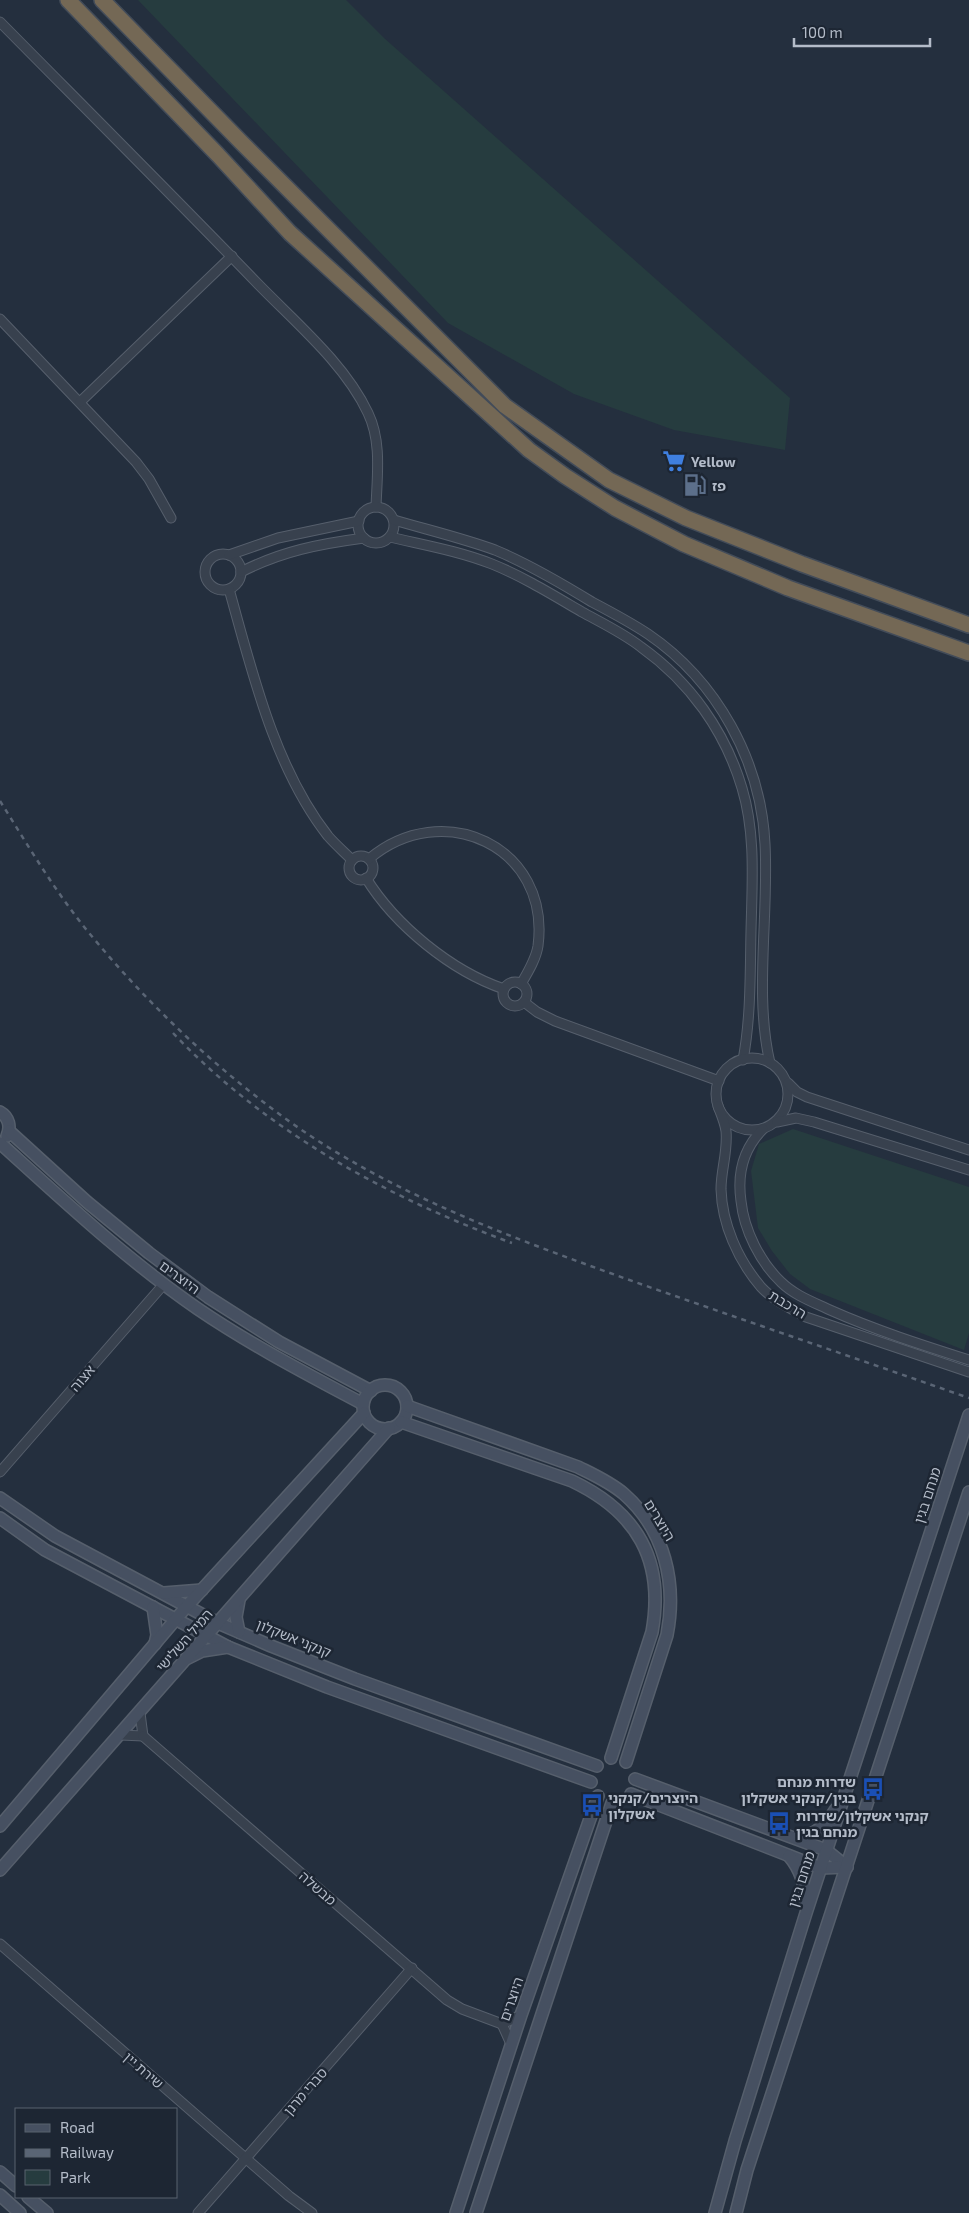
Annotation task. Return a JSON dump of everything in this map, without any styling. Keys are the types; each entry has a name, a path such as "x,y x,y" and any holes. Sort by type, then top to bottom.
{"highway":[{"path":"68,0 218,155 290,233 522,444 565,476 615,508 684,544 788,588 969,653"},
{"path":"102,0 505,406 609,480 686,518 802,564 969,625"}],"street":[{"path":"0,22 232,256 348,378 369,416 375,436 378,463 376,506"},
{"path":"80,402 232,256"},
{"path":"0,319 136,462 149,479 170,518"},
{"path":"241,572 282,553 327,543 364,538 377,543 390,537 394,531 394,520 389,512 376,506 363,512 359,521 360,532 364,538"},
{"path":"394,520 495,550 545,575 648,634 690,669 711,695 729,721 746,756 756,785 763,819 765,896 763,1026 770,1063"},
{"path":"229,555 240,564 241,572 236,585 228,589 216,589 210,586 204,573 206,566 215,555 229,555 278,538 359,521"},
{"path":"390,537 461,553 515,574 640,645 680,680 717,728 733,762 743,790 750,830 751,896 748,1030 743,1060"},
{"path":"228,589 262,706 291,775 328,836 352,860"},
{"path":"369,859 389,844 410,836 430,831 447,830 479,838 508,856 528,882 535,897 538,912 538,947 521,984"},
{"path":"360,856 369,859 372,863 372,872 366,878 357,879 350,873 349,868 352,860 360,856"},
{"path":"366,878 385,906 428,945 474,977 504,989"},
{"path":"510,983 521,984 527,993 524,1002 515,1006 509,1004 504,998 504,989 510,983"},
{"path":"524,1002 537,1012 555,1021 719,1081"},
{"path":"969,1150 807,1097 797,1092 780,1070 770,1063 757,1058 743,1060 731,1065 719,1081 716,1096 718,1106 723,1116 736,1126 752,1130 763,1129 783,1119 796,1118 969,1170"},
{"path":"774,1123 783,1114 788,1103 786,1079"},
{"name":"הרכבת","path":"718,1106 726,1130 726,1148 721,1187 722,1209 730,1234 742,1260 762,1288 782,1304 806,1316 969,1372"},
{"path":"0,1112 8,1120 9,1131 0,1143"},
{"name":"הרכבת","path":"763,1129 750,1144 745,1154 741,1166 739,1190 742,1212 753,1242 767,1265 781,1282 804,1298 841,1315 969,1360"},
{"name":"היוצרים","path":"9,1131 86,1202 149,1253 208,1297 280,1342 371,1391"},
{"name":"היוצרים","path":"0,1143 77,1214 199,1310 363,1409"},
{"name":"אצוה","path":"0,1472 164,1284"},
{"path":"382,1385 391,1386 403,1394 406,1406 405,1417 401,1422 389,1428 375,1427 367,1420 363,1409 367,1395 382,1385"},
{"name":"היוצרים","path":"406,1406 578,1467 603,1479 624,1494 643,1515 658,1541 667,1566 672,1591 671,1615 667,1635 626,1762"},
{"name":"המיל השלישי","path":"0,1826 187,1606 363,1409"},
{"name":"מנחם בגין","path":"715,2213 735,2141 826,1850 969,1415"},
{"name":"היוצרים","path":"401,1422 572,1481 595,1492 614,1506 630,1524 644,1548 652,1570 656,1592 656,1614 652,1632 611,1758"},
{"name":"המיל השלישי","path":"0,1870 121,1735 205,1635 218,1623 389,1428"},
{"path":"736,2213 747,2170 969,1492"},
{"name":"קנקני אשקלון","path":"0,1498 54,1536 218,1623 355,1678 597,1766"},
{"path":"0,1518 45,1550 228,1647 328,1687 592,1782"},
{"path":"160,1593 202,1590"},
{"path":"239,1632 236,1617 240,1598"},
{"path":"153,1607 157,1635 154,1647"},
{"path":"185,1660 202,1651 228,1647"},
{"path":"121,1735 142,1736 140,1713"},
{"name":"מבשלה","path":"142,1736 454,2006 502,2024"},
{"path":"611,1758 626,1762 634,1771 635,1779 631,1794 626,1799 612,1803 598,1796 592,1782 593,1773 597,1766 611,1758"},
{"path":"635,1779 826,1850 847,1867"},
{"path":"795,1838 806,1837 816,1832 835,1811 845,1792"},
{"path":"631,1794 821,1868 847,1867"},
{"name":"היוצרים","path":"456,2213 511,2044 598,1796"},
{"path":"476,2213 612,1803"},
{"path":"787,1855 796,1865 802,1879 806,1896 806,1913"},
{"name":"שירת יין","path":"0,1944 289,2196 312,2213"},
{"name":"סברי מרנן","path":"198,2213 412,1968"},
{"path":"511,2044 502,2024 521,2015"},
{"path":"0,2172 15,2185"},
{"path":"0,2195 20,2213"},
{"path":"29,2198 47,2213"}],"green space":[{"path":"138,0 346,0 384,38 790,398 785,450 674,430 574,394 448,323"},
{"path":"793,1129 969,1187 969,1333 964,1350 810,1289 790,1274 772,1251 758,1228 751,1171 759,1144"}],"railway":[{"path":"0,801 73,913 126,976 170,1021 217,1064 266,1104 308,1134 397,1186 491,1228 635,1282 969,1398"},
{"path":"173,1033 247,1101 330,1158 419,1205 512,1243"}],"place":[{"name":"Yellow","path":"674,461"},
{"name":"פז","path":"695,485"},
{"name":"שדרות מנחם בגין/קנקני אשקלון","path":"873,1789"},
{"name":"היוצרים/קנקני אשקלון","path":"592,1805"},
{"name":"קנקני אשקלון/שדרות מנחם בגין","path":"779,1823"}]}
